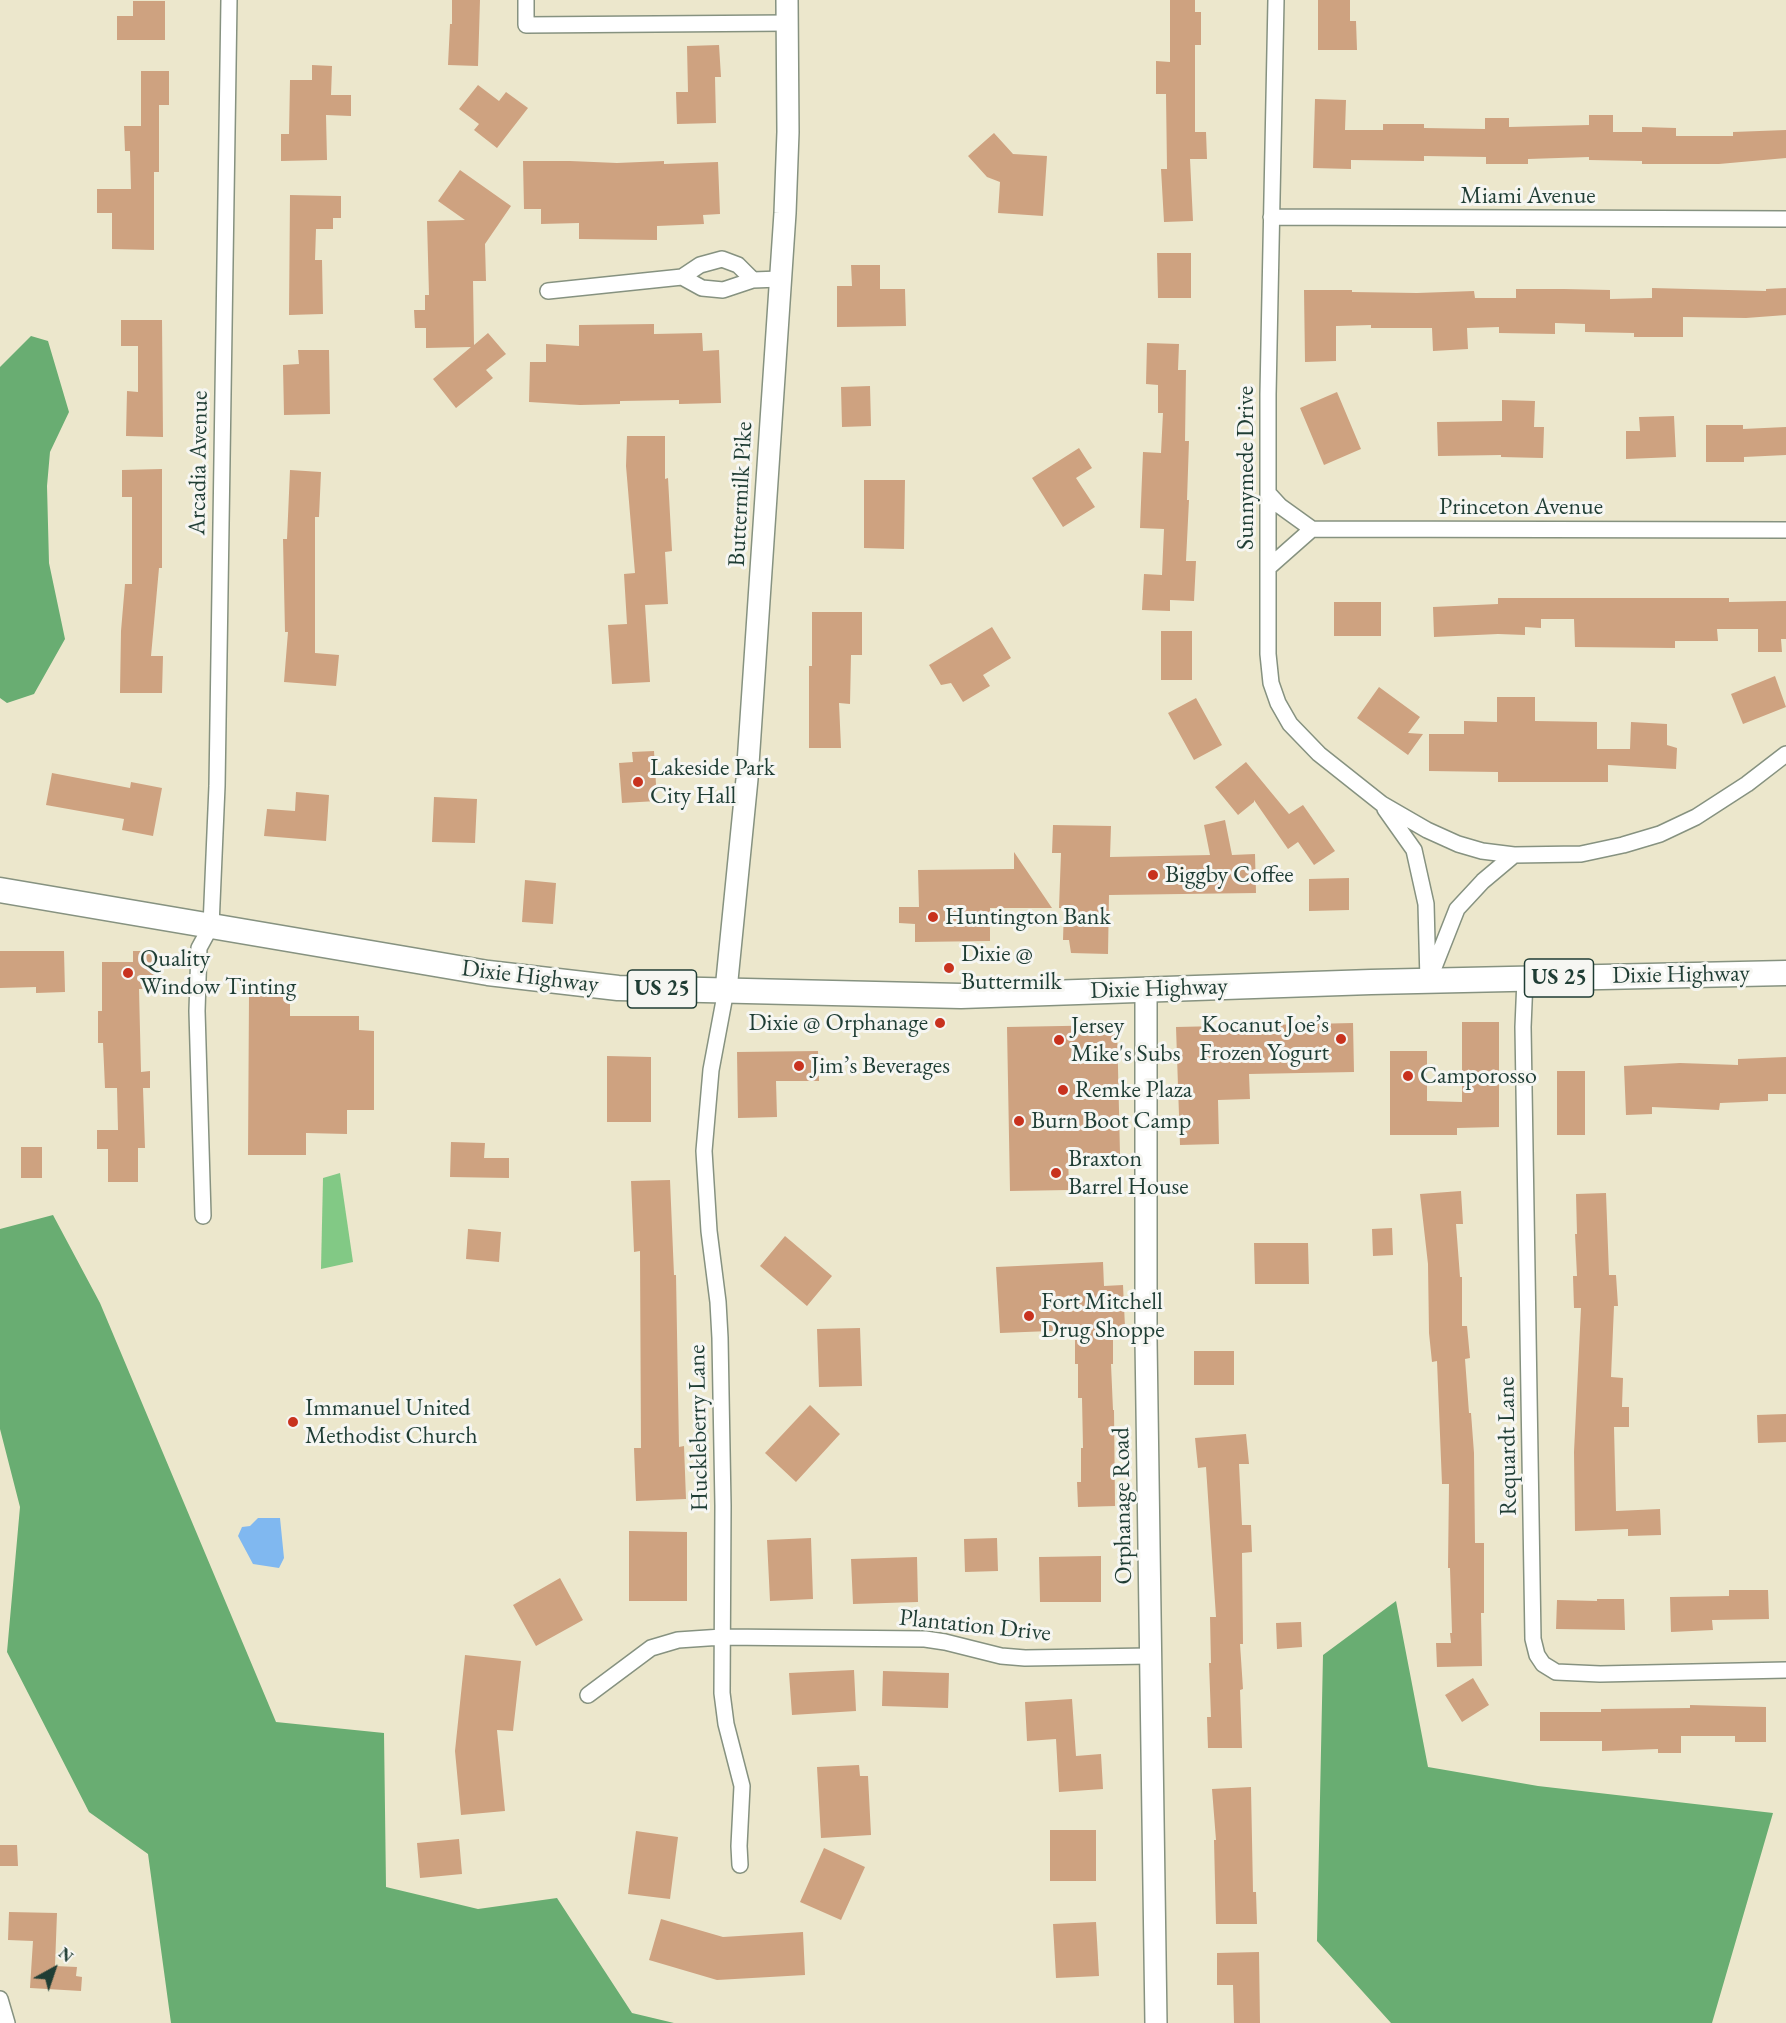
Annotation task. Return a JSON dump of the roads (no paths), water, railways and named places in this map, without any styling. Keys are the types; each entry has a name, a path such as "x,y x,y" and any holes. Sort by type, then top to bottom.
{"main road":[{"name":"Buttermilk Pike","path":"726,990 747,778 780,279 788,132 787,0"},
{"name":"Dixie Highway","path":"0,890 488,973 618,988 961,996 1428,981 1786,973"},
{"name":"Orphanage Road","path":"1146,989 1146,1340 1156,2023"}],"street":[{"name":"Arcadia Avenue","path":"203,1216 197,1011 200,948 211,926 217,786 229,0"},
{"path":"526,0 526,25 788,23"},
{"name":"Sunnymede Drive","path":"1276,0 1268,394 1268,654 1271,683 1278,703 1290,724 1319,754 1382,804 1427,830 1458,843 1482,851 1514,855 1581,854 1623,846 1660,834 1696,817 1747,784 1786,754"},
{"name":"Miami Avenue","path":"1271,217 1786,219"},
{"path":"548,291 682,277 700,265 723,260 738,265 753,280"},
{"path":"682,277 702,288 723,290 753,280 780,279"},
{"path":"1269,494 1280,506 1312,529 1269,567"},
{"name":"Princeton Avenue","path":"1312,529 1786,530"},
{"path":"1382,804 1414,850 1426,904 1428,981"},
{"path":"1428,981 1457,909 1483,881 1514,855"},
{"name":"Requardt Lane","path":"1525,979 1523,1027 1533,1639 1537,1655 1543,1664 1556,1672 1600,1674 1786,1670"},
{"name":"Huckleberry Lane","path":"726,990 711,1070 704,1151 709,1231 720,1338 722,1694 726,1724 742,1786 740,1865"},
{"name":"Plantation Drive","path":"588,1695 651,1648 661,1643 678,1640 722,1637 925,1639 1001,1656 1025,1658 1150,1656"},
{"path":"0,1999 7,2023"}],"water":[{"path":"258,1518 280,1518 284,1558 279,1568 253,1564 238,1536 242,1527 250,1526"}],"place":[{"name":"Lakeside Park City Hall","path":"638,782"},
{"name":"Biggby Coffee","path":"1153,875"},
{"name":"Huntington Bank","path":"933,917"},
{"name":"Dixie @ Buttermilk","path":"949,968"},
{"name":"Quality Window Tinting","path":"128,973"},
{"name":"Dixie @ Orphanage","path":"940,1023"},
{"name":"Kocanut Joe’s Frozen Yogurt","path":"1341,1039"},
{"name":"Jersey Mike's Subs","path":"1059,1040"},
{"name":"Jim’s Beverages","path":"799,1066"},
{"name":"Camporosso","path":"1408,1076"},
{"name":"Remke Plaza","path":"1063,1090"},
{"name":"Burn Boot Camp","path":"1019,1121"},
{"name":"Braxton Barrel House","path":"1056,1173"},
{"name":"Fort Mitchell Drug Shoppe","path":"1029,1316"},
{"name":"Immanuel United Methodist Church","path":"293,1422"}]}
